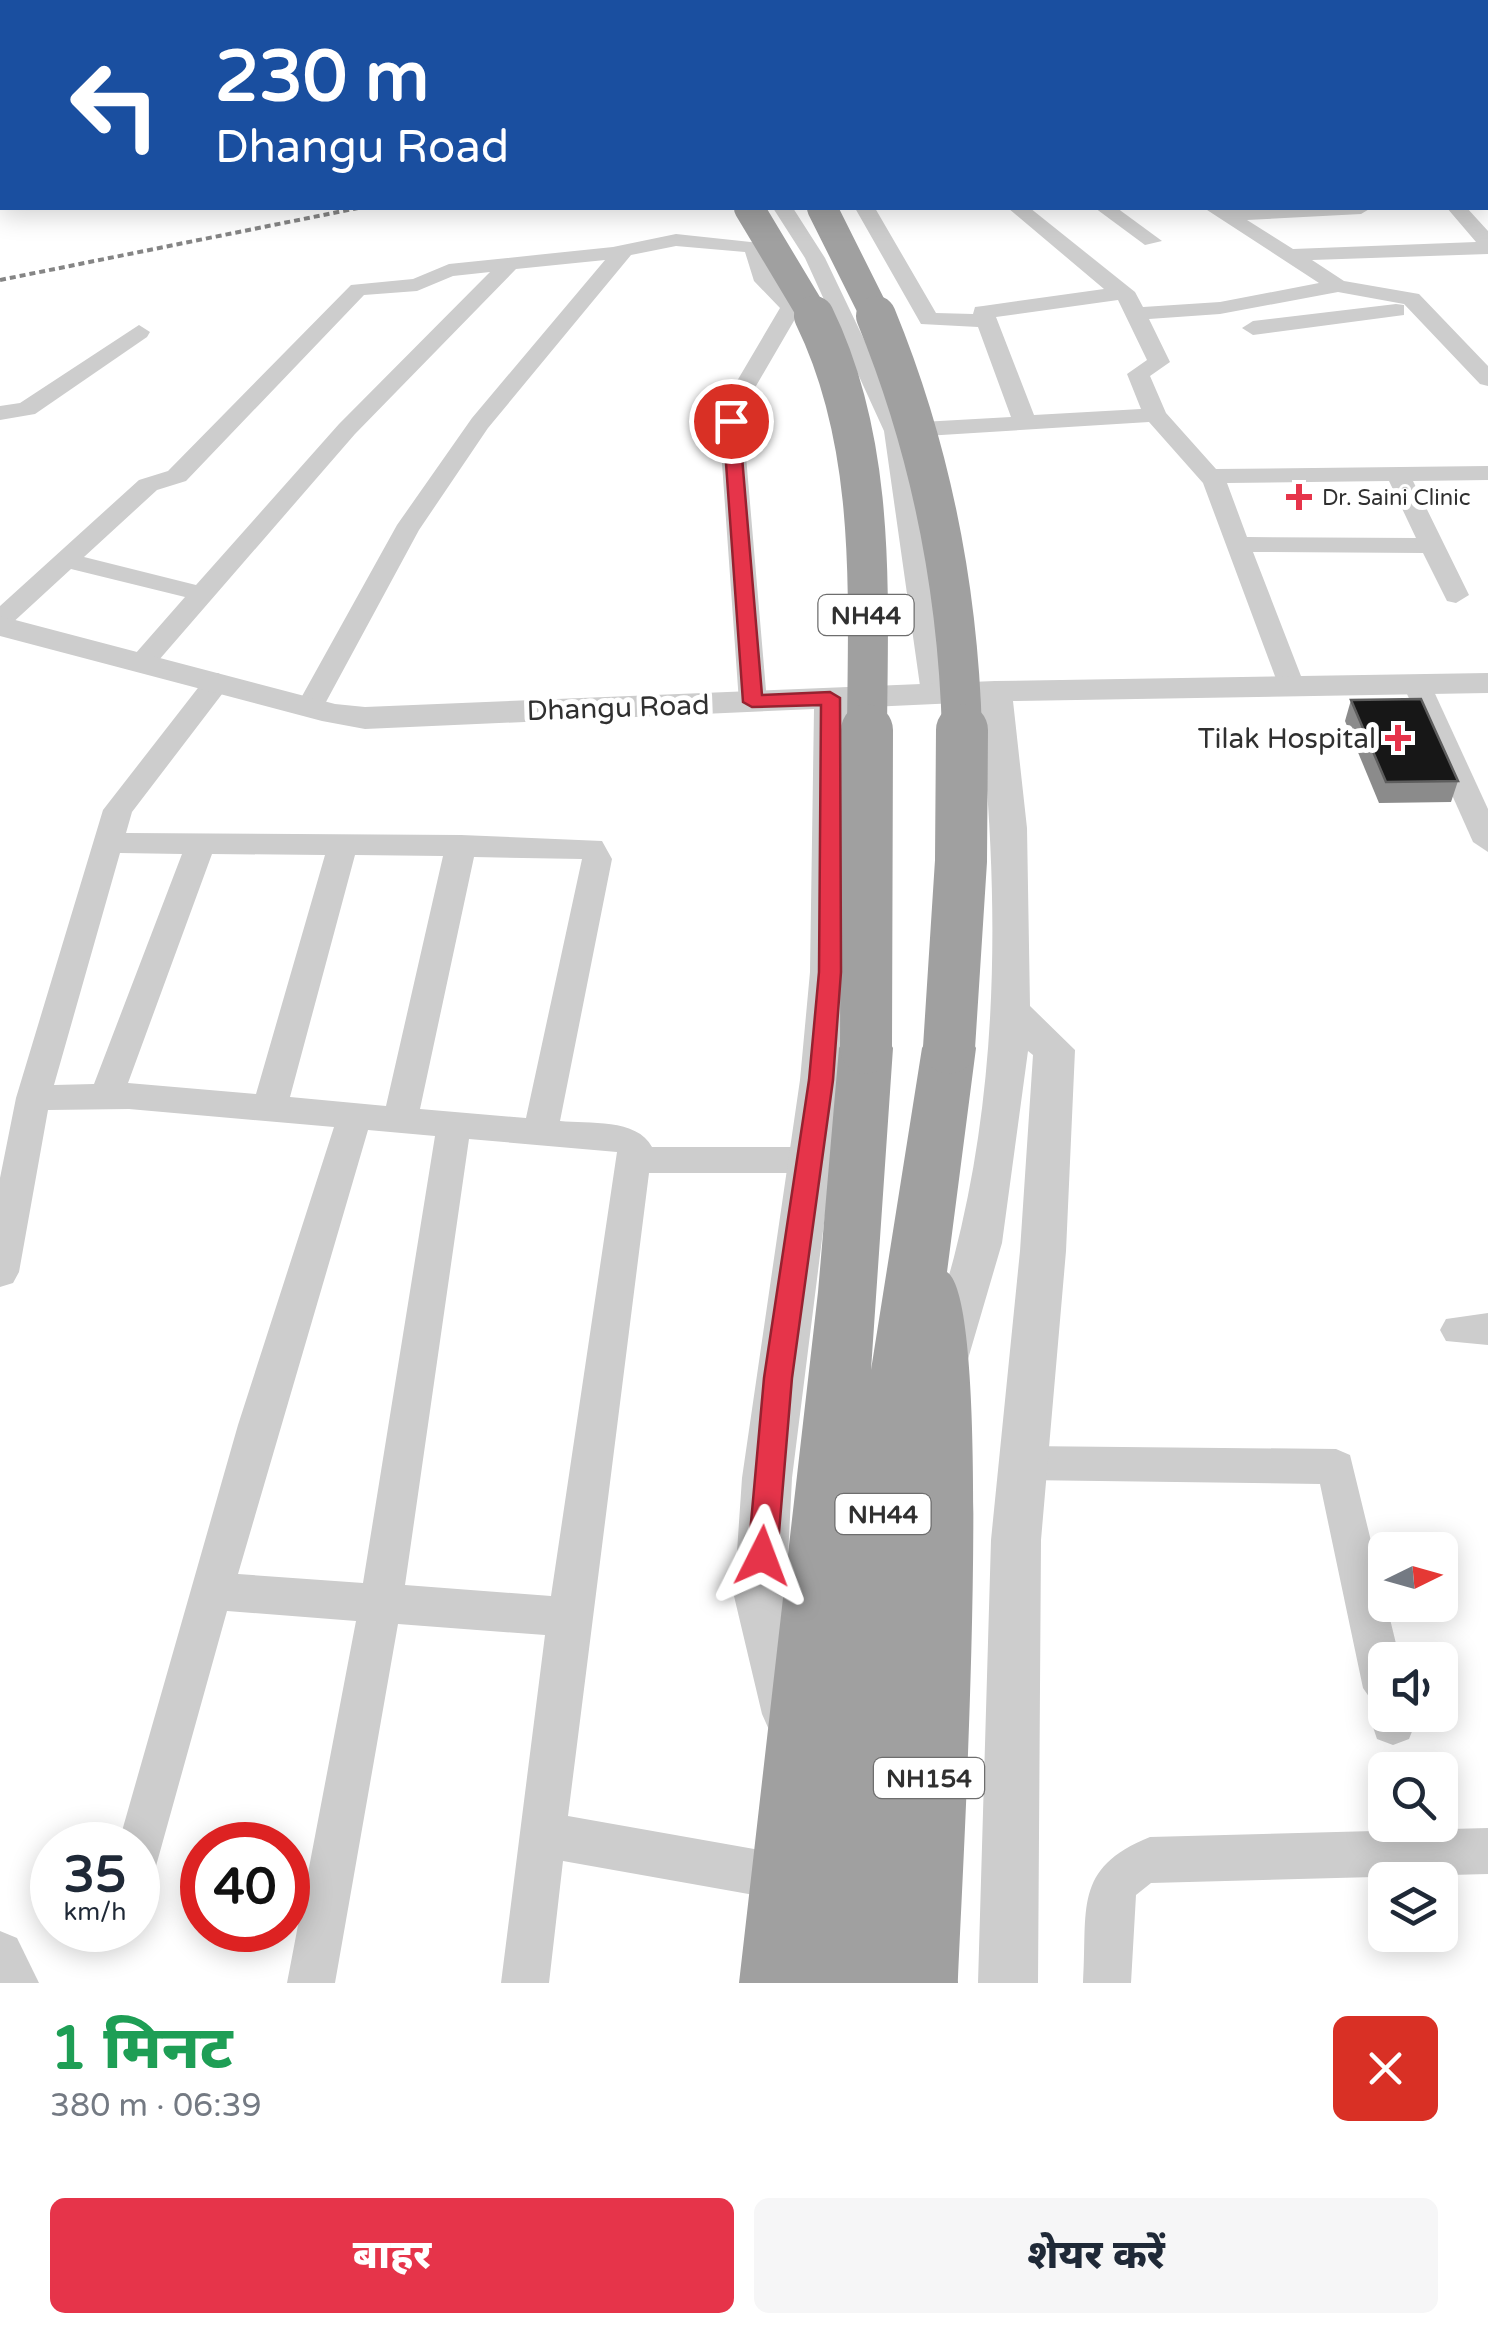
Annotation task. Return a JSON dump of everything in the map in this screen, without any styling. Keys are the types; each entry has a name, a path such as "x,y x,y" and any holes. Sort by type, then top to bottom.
{"highway":[{"name":"NH44","path":"751,210 828,344 843,394 864,524 868,672 866,1048 848,1292 778,1983"},
{"name":"NH44","path":"823,210 867,294 914,412 946,540 966,754 949,1048 886,1476 856,1764 841,1983"},
{"path":"922,1231 940,1368"},
{"name":"NH154","path":"919,1983 939,1573 940,1368"}],"street":[{"path":"784,210 815,258 896,432 932,694"},
{"path":"867,210 929,320 983,320"},
{"path":"1020,210 1129,303 1159,362 1138,372 1155,415 1208,476 1292,689"},
{"path":"1108,210 1152,241"},
{"path":"1459,210 1488,246"},
{"path":"1220,211 1378,225 1488,246"},
{"path":"1220,211 1338,286 1356,293 1406,297 1488,379"},
{"path":"1288,254 1378,225"},
{"path":"0,622 148,485 177,476 358,289 418,285 450,270 623,252 680,240 753,247 765,281 791,306 738,398 731,421 752,702"},
{"path":"310,708 406,530 480,423 623,252"},
{"path":"142,662 347,428 509,266"},
{"path":"1026,425 983,320 986,311 1129,303 1220,308 1338,286"},
{"path":"1252,328 1420,308"},
{"path":"0,413 27,409 139,332"},
{"path":"896,432 1155,415"},
{"path":"1208,476 1488,473"},
{"path":"1398,474 1456,595"},
{"path":"1238,544 1434,546"},
{"path":"64,559 202,594"},
{"name":"Dhangu Road","path":"0,622 310,708 365,718 995,691 1488,683"},
{"path":"0,1272 33,1098 118,810 218,681"},
{"path":"1417,686 1488,842"},
{"path":"940,1368 979,1248 994,1176 1008,1009 1012,927 1004,760 995,691"},
{"path":"799,1757 760,1596 776,1395 810,1160 830,972 830,698"},
{"path":"108,843 583,846 596,853 540,1134"},
{"path":"107,1096 201,844"},
{"path":"269,1110 344,844"},
{"path":"400,1122 461,845"},
{"path":"1008,1009 1054,1050 1043,1251 1016,1540 1008,1983"},
{"path":"33,1098 107,1096 626,1140 635,1146 569,1617 546,1834 525,1983"},
{"path":"148,1822 212,1591 354,1118"},
{"path":"312,1983 382,1603 454,1126"},
{"path":"636,1160 810,1160"},
{"path":"1024,1464 1336,1466 1375,1642"},
{"path":"212,1591 569,1617"},
{"path":"546,1834 788,1878"},
{"path":"1107,1983 1113,1890 1119,1877 1150,1860 1488,1851"},
{"path":"0,1955 14,1983"}],"building":[{"path":"1421,699 1458,781 1386,782 1351,700"}],"railway":[{"path":"0,280 348,210"}],"place":[{"name":"Dr. Saini Clinic","path":"1299,497"},
{"name":"Tilak Hospital","path":"1398,738"}],"route":[{"path":"731,421 752,702 830,698 830,972 821,1080 778,1378 762,1556"}]}
